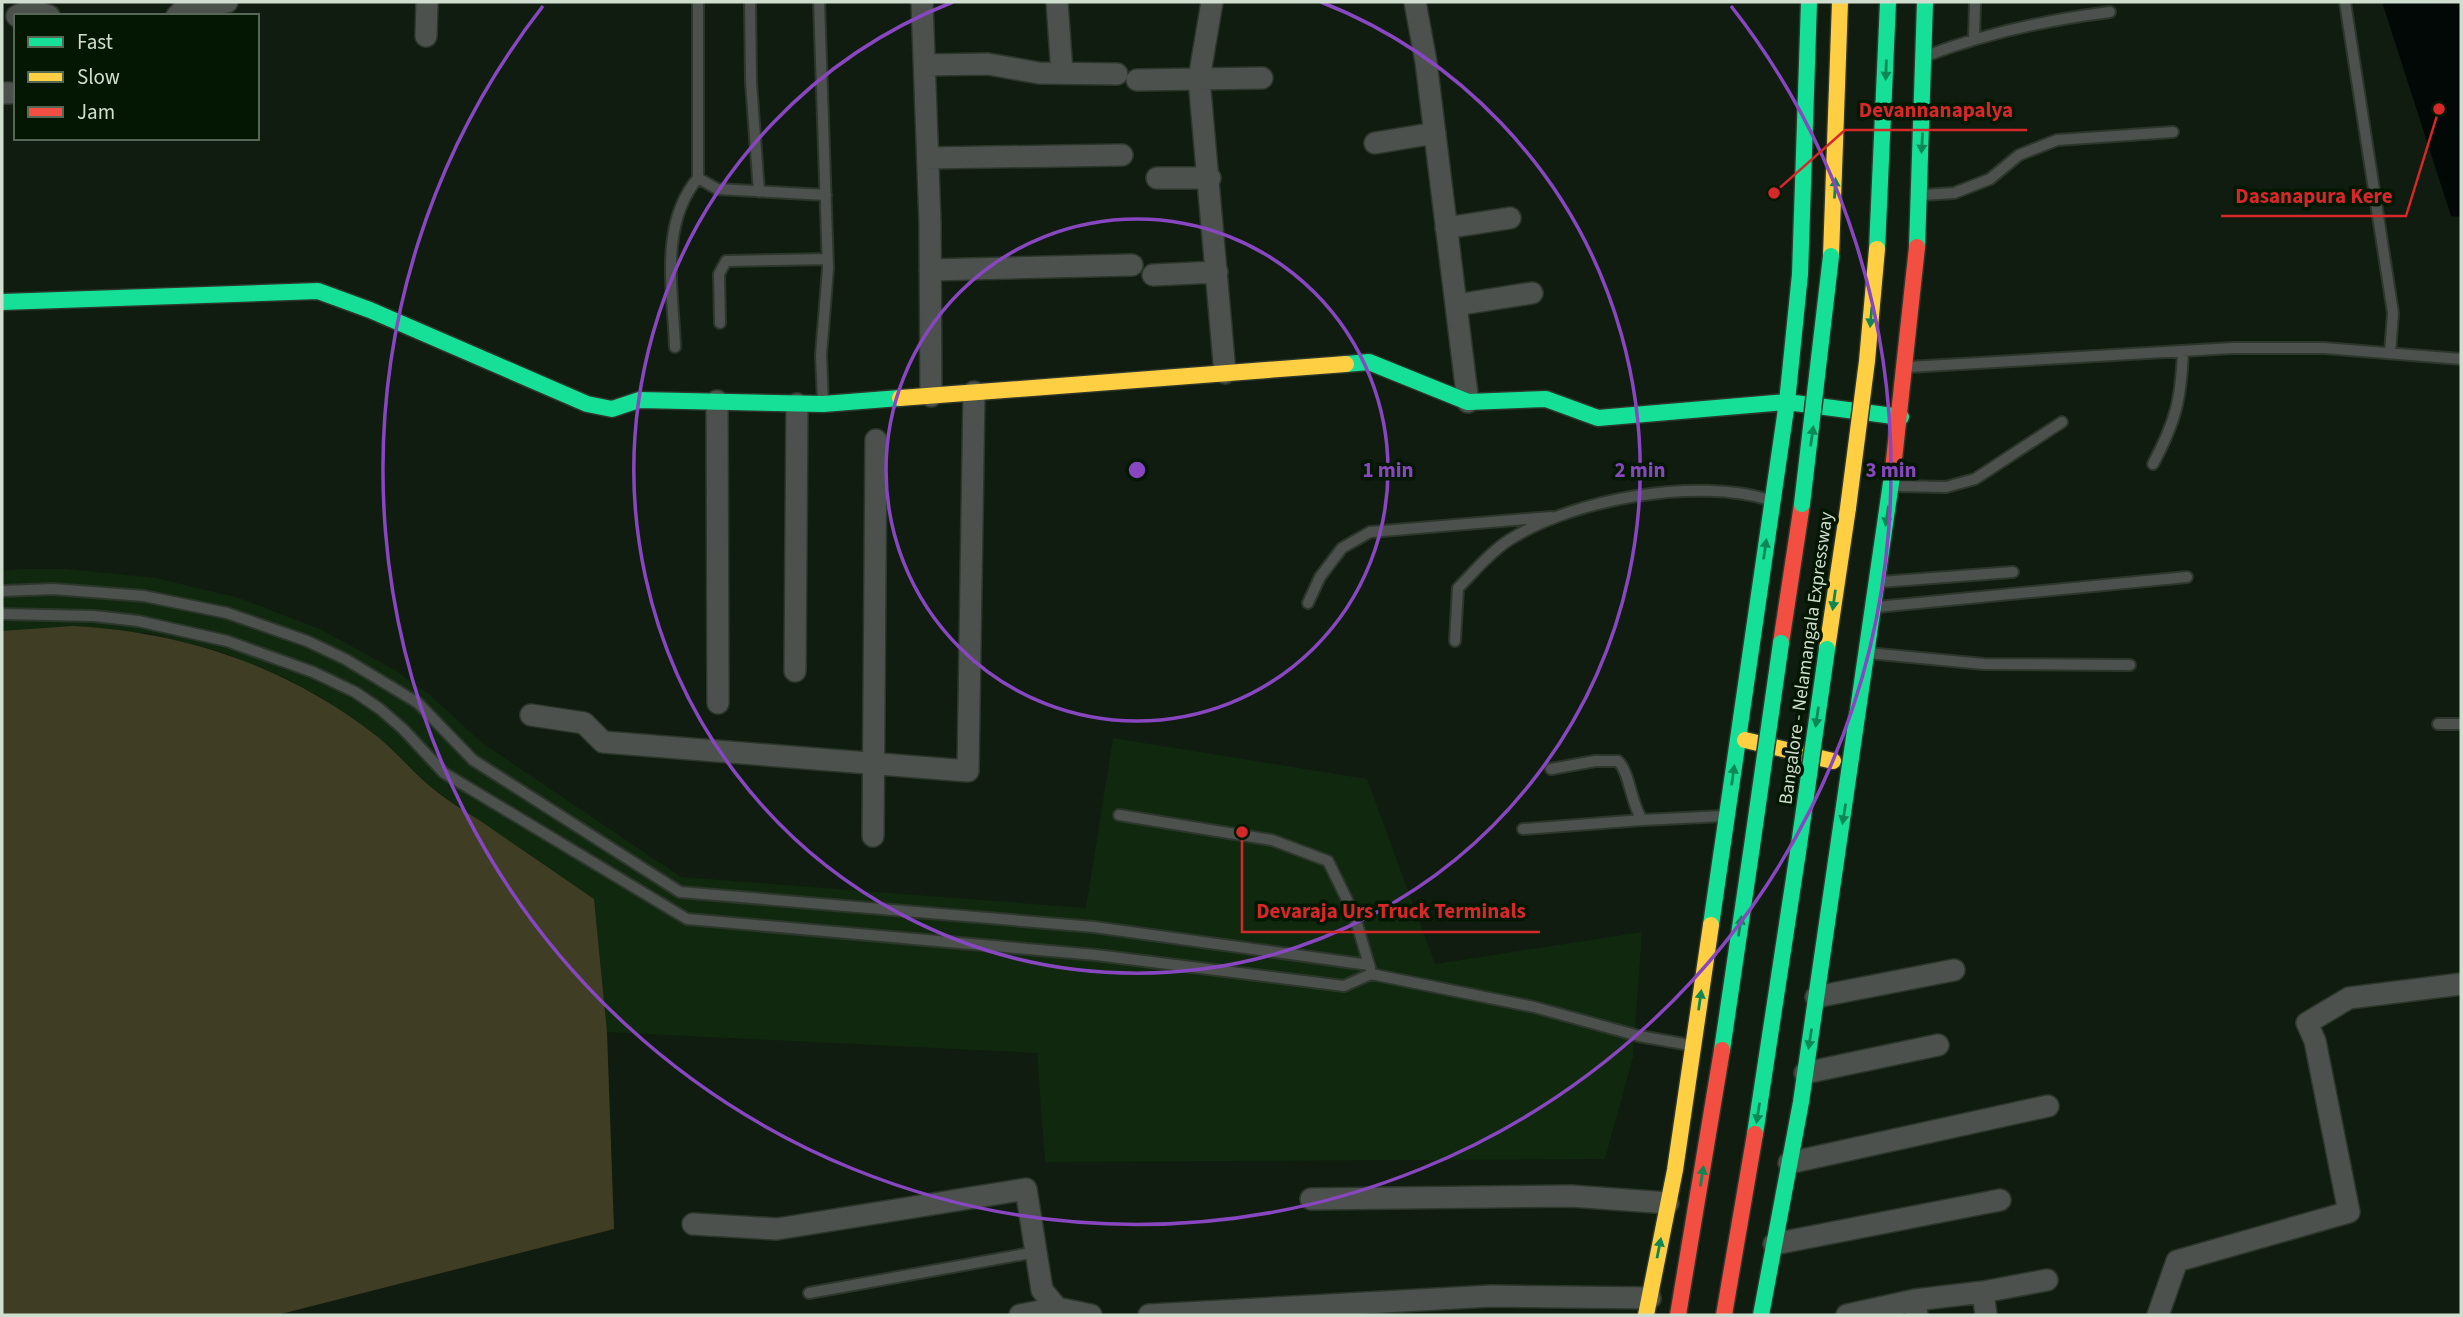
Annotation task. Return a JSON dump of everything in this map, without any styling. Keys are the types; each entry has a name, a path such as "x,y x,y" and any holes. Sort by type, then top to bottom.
{"main road":[{"path":"1648,1307 1668,1203 1693,1045 1787,402 1800,274 1809,2"},
{"name":"Bangalore - Nelamangala Expressway","path":"1678,1315 1700,1195 1814,428 1831,256 1840,2"},
{"name":"Bangalore - Nelamangala Expressway","path":"1724,1315 1747,1190 1856,455 1877,249 1888,2"},
{"path":"1761,1315 1805,1073 1901,417 1919,195 1925,2"},
{"path":"2,302 317,291 370,310 587,404 612,409 639,400 823,404 1369,362 1468,402 1546,399 1598,418 1787,402 1901,417"},
{"path":"1738,738 1852,766"}],"street":[{"path":"179,14 184,9 227,2"},
{"path":"426,36 427,2"},
{"path":"922,2 928,158 931,396"},
{"path":"1057,2 1062,74"},
{"path":"1212,2 1199,79 1210,178 1225,373"},
{"path":"1415,2 1468,402"},
{"path":"23,14 31,9 44,14"},
{"path":"925,65 988,64 1039,73 1127,77 1262,78"},
{"path":"1375,143 1434,133"},
{"path":"928,158 1122,155"},
{"path":"1157,178 1210,178"},
{"path":"1446,228 1510,218"},
{"path":"930,270 1132,265"},
{"path":"1153,275 1217,272"},
{"path":"1456,305 1532,293"},
{"path":"531,715 584,723 603,742 968,771 974,392"},
{"path":"717,401 718,703"},
{"path":"795,671 797,404"},
{"path":"873,836 876,440"},
{"path":"1816,997 1954,970"},
{"path":"2158,1315 2177,1261 2349,1212 2315,1041 2307,1023 2349,998 2461,984"},
{"path":"1805,1073 1938,1045"},
{"path":"1789,1163 2048,1106"},
{"path":"693,1224 777,1229 1026,1189 1042,1290 1057,1308"},
{"path":"1311,1199 1571,1196 1668,1203"},
{"path":"1774,1244 2000,1200"},
{"path":"1847,1315 1916,1307 2047,1280"},
{"path":"1983,1292 1986,1315"},
{"path":"1149,1315 1491,1306 1648,1307"},
{"path":"1020,1315 1057,1308 1085,1315"}],"lane":[{"path":"675,347 671,238 684,195 698,178 698,2"},
{"path":"751,2 751,82 759,192"},
{"path":"819,2 827,258 821,355 823,404"},
{"path":"1974,39 1975,2"},
{"path":"2345,2 2393,313 2390,353"},
{"path":"1924,57 1974,39 2039,21 2110,12"},
{"path":"1919,195 1954,193 1990,179 2019,155 2057,140 2173,132"},
{"path":"698,178 717,189 825,195"},
{"path":"720,323 719,274 726,261 827,258"},
{"path":"1906,367 2183,351 2323,348 2461,359"},
{"path":"2153,464 2169,433 2181,396 2183,351"},
{"path":"1891,485 1946,487 1975,479 2062,422"},
{"path":"1308,603 1320,577 1342,548 1370,532 1557,516 1628,499 1701,490 1742,491 1772,501"},
{"path":"1455,641 1458,588 1509,540 1557,516"},
{"path":"1878,582 2013,572"},
{"path":"1874,608 2187,577"},
{"path":"2,591 65,589 144,596 227,613 307,641 345,659 418,703 473,760 680,892 1094,927 1370,969 1534,1007 1639,1036 1693,1045"},
{"path":"2,614 94,616 171,627 227,641 313,672 355,692 380,709 403,729 444,773 687,919 1096,955 1344,986 1370,969"},
{"path":"1868,653 1984,664 2130,665"},
{"path":"2438,724 2461,724"},
{"path":"1550,769 1595,761 1618,761 1625,768 1632,804 1642,820"},
{"path":"1119,815 1272,840 1328,861 1354,914 1370,969"},
{"path":"1522,828 1727,816"},
{"path":"810,1293 1036,1252"}],"shaded area":[{"path":"2382,2 2461,2 2461,217 2451,216"},
{"path":"67,569 156,578 239,598 320,629 395,670 430,695 482,743 681,877 1086,908 1113,738 1367,779 1435,964 1642,932 1633,1057 1605,1159 1045,1162 1037,1053 607,1032 594,899 432,788 379,738 319,696 287,679 219,651 147,633 2,631 2,571"},
{"path":"73,626 156,636 196,645 272,673 309,691 378,737 438,793 594,899 607,1032 614,1229 277,1315 2,1315 2,631"}],"traffic: fast":[{"path":"1711,925 1787,402 1800,274 1809,2"},
{"path":"1877,249 1888,2"},
{"path":"1917,247 1925,2"},
{"path":"1802,504 1831,256"},
{"path":"2,302 318,291 370,310 587,404 612,409 639,400 823,404 900,398"},
{"path":"1346,364 1369,362 1468,402 1546,399 1598,418 1787,402 1901,417"},
{"path":"1761,1315 1801,1102 1893,469"},
{"path":"1752,846 1781,643"},
{"path":"1798,852 1827,649"},
{"path":"1722,1050 1752,846"},
{"path":"1755,1134 1798,852"}],"traffic: slow":[{"path":"1831,256 1840,2"},
{"path":"1848,508 1867,361 1877,249"},
{"path":"900,398 1346,364"},
{"path":"1827,649 1848,508"},
{"path":"1745,740 1833,761"},
{"path":"1646,1315 1675,1170 1711,925"}],"traffic: jam":[{"path":"1893,469 1917,247"},
{"path":"1781,643 1802,504"},
{"path":"1678,1315 1722,1050"},
{"path":"1724,1315 1755,1134"}],"place":[{"name":"Dasanapura Kere","path":"2439,109"},
{"name":"Devannanapalya","path":"1774,193"},
{"name":"Devaraja Urs Truck Terminals","path":"1242,832"}]}
